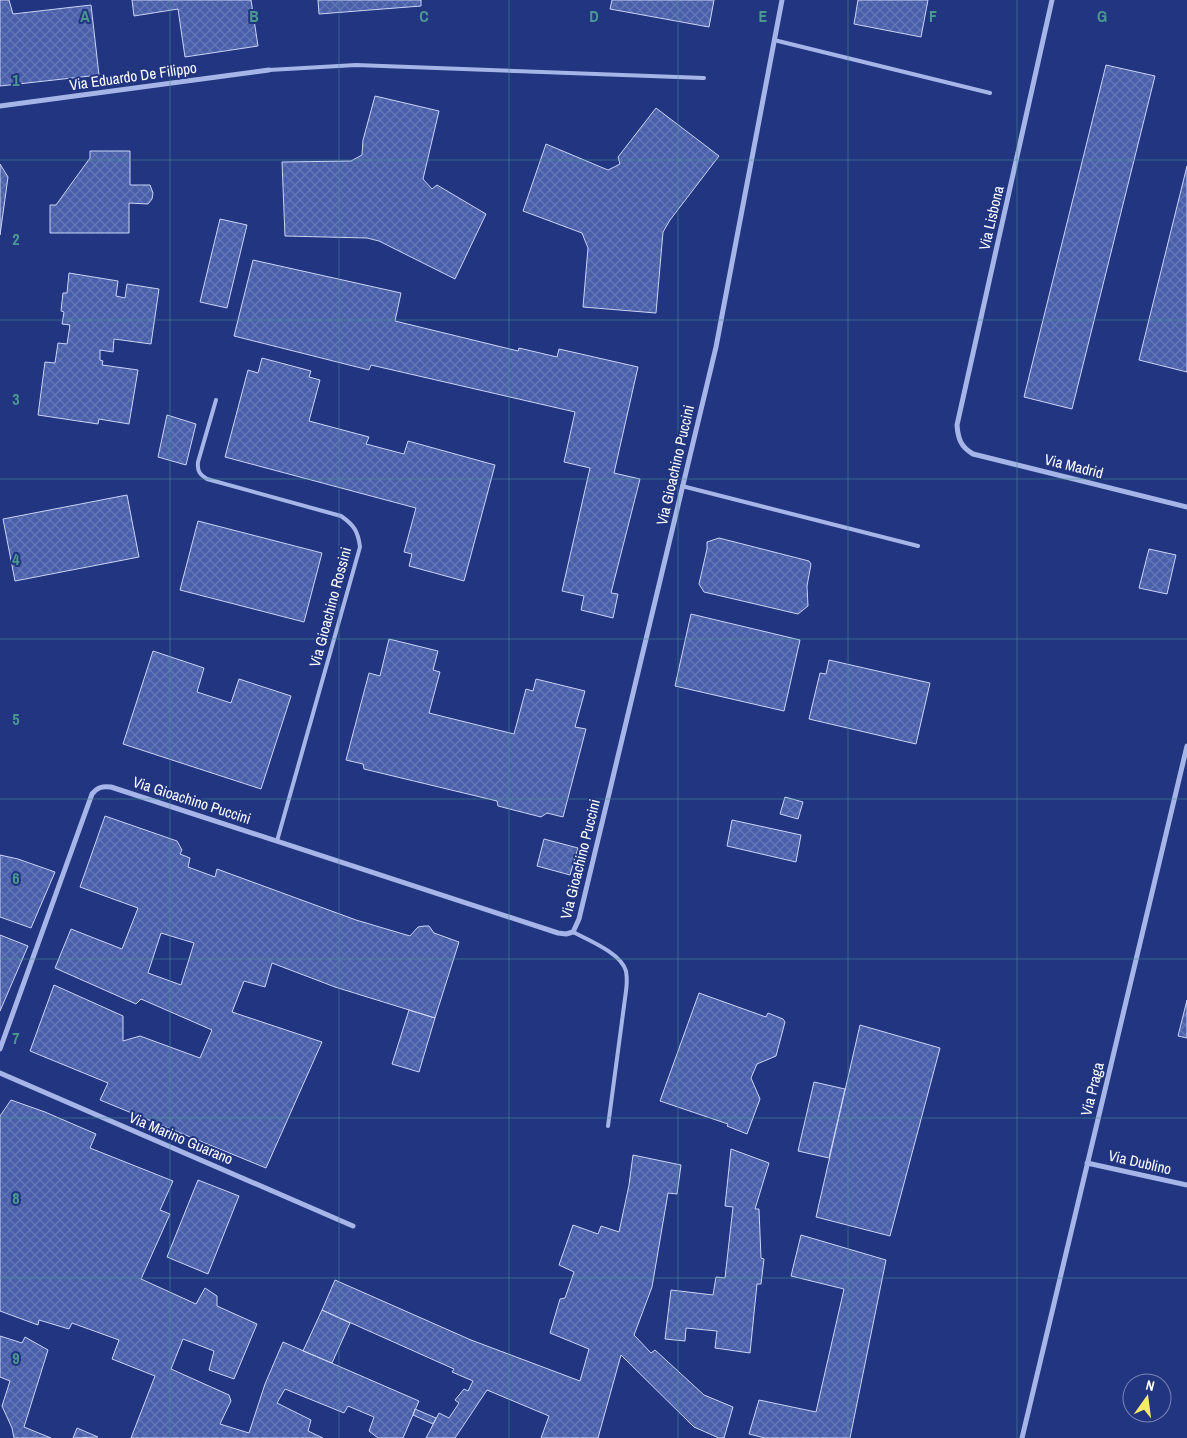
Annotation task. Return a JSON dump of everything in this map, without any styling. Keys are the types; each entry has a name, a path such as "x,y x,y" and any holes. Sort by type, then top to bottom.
{"street":[{"name":"Via Gioachino Puccini","path":"0,1049 92,794 102,786 111,787 558,933 566,934 573,932 579,920 716,347 782,0"},
{"name":"Via Lisbona","path":"960,442 957,425 1052,0"},
{"name":"Via Eduardo De Filippo","path":"0,106 269,70"},
{"name":"Via Madrid","path":"960,442 968,451 974,454 1187,507"},
{"name":"Via Praga","path":"1022,1438 1187,746"},
{"name":"Via Marino Guarano","path":"0,1073 353,1226"},
{"name":"Via Dublino","path":"1087,1163 1187,1186"}],"lane":[{"path":"774,40 990,93"},
{"path":"269,70 356,66 704,78"},
{"name":"Via Gioachino Rossini","path":"216,400 198,462 197,468 202,476 207,479 341,516 358,533 360,547 276,841"},
{"path":"682,486 918,546"},
{"name":"Via Gioachino Puccini","path":"573,932 617,956 626,971 626,991 608,1126"}],"building":[{"path":"0,0 9,0 13,14 91,5 99,75 0,86"},
{"path":"132,0 251,0 258,46 185,57 178,9 134,16"},
{"path":"318,0 421,0 421,6 319,14"},
{"path":"612,0 714,0 709,27 610,9"},
{"path":"858,0 928,0 921,37 854,24"},
{"path":"1106,65 1155,76 1072,409 1024,397"},
{"path":"375,96 439,111 423,179 432,189 437,185 486,214 455,279 379,241 367,238 285,236 282,162 351,161 362,155 363,140"},
{"path":"656,108 719,156 663,232 656,313 583,307 588,248 582,233 523,211 546,144 608,170 620,164 618,157"},
{"path":"90,151 130,151 130,185 150,185 153,193 152,199 148,204 129,203 129,233 50,233 50,205 56,205 90,158"},
{"path":"0,164 8,177 0,235"},
{"path":"1187,166 1187,372 1139,360"},
{"path":"220,219 247,225 227,308 200,302"},
{"path":"253,260 401,293 395,321 518,351 519,348 557,357 559,349 638,367 614,473 640,479 611,593 618,594 613,618 581,610 584,596 562,591 590,468 564,462 575,412 371,365 369,370 234,336"},
{"path":"69,273 118,281 116,296 125,298 127,284 159,289 151,344 114,339 113,352 100,350 100,360 103,361 102,365 138,370 129,424 99,419 98,424 38,415 45,362 55,363 58,343 67,344 70,325 62,324 64,312 61,311 63,293 67,293"},
{"path":"262,358 311,371 309,377 320,380 309,421 369,437 366,444 404,454 408,441 495,465 464,581 409,566 412,554 404,552 416,508 225,457 248,370 258,373"},
{"path":"167,415 196,424 186,465 158,457"},
{"path":"127,495 139,557 15,581 3,519"},
{"path":"198,521 322,553 304,622 180,590"},
{"path":"719,538 809,561 811,564 807,586 808,606 798,614 704,592 699,584 707,542"},
{"path":"1149,549 1176,555 1167,594 1139,588"},
{"path":"691,614 800,640 784,711 675,686"},
{"path":"389,639 438,651 433,670 440,672 429,713 514,734 526,689 533,691 536,679 585,691 575,727 586,729 563,817 547,813 541,817 498,806 497,801 364,769 363,764 346,760 369,673 380,676"},
{"path":"153,651 204,668 197,692 231,703 239,679 291,696 261,789 123,744"},
{"path":"829,660 930,683 916,744 809,719 820,673 826,674"},
{"path":"785,797 803,802 798,819 780,814"},
{"path":"105,816 177,841 182,850 180,854 190,858 188,867 215,877 217,869 356,920 410,936 418,927 429,926 434,933 459,942 435,1018 335,987 272,963 265,987 244,981 232,1012 322,1042 266,1168 100,1100 108,1083 30,1051 54,985 123,1016 123,1041 140,1036 200,1058 212,1030 141,999 136,1004 55,968 71,929 122,949 138,908 80,887","holes":["161,933 194,943 181,985 148,973"]},
{"path":"732,820 801,835 796,862 727,846"},
{"path":"544,839 578,848 570,875 537,866"},
{"path":"0,855 55,872 31,928 0,917"},
{"path":"0,935 28,946 0,1011"},
{"path":"699,993 766,1017 768,1013 783,1019 785,1022 776,1056 757,1064 751,1078 760,1099 747,1134 727,1126 728,1124 660,1101"},
{"path":"1187,1000 1187,1038 1178,1036"},
{"path":"409,1010 435,1018 419,1072 392,1064"},
{"path":"860,1025 940,1048 890,1236 816,1217"},
{"path":"814,1082 845,1089 829,1158 798,1151"},
{"path":"11,1100 96,1134 90,1148 173,1181 160,1210 170,1214 141,1279 196,1304 205,1288 217,1296 217,1306 257,1324 234,1379 209,1370 214,1351 183,1339 171,1369 229,1395 231,1401 220,1424 249,1433 265,1384 283,1342 419,1401 403,1438 378,1438 369,1431 374,1417 348,1406 344,1413 285,1389 277,1403 311,1420 308,1431 323,1438 131,1438 155,1376 112,1359 119,1340 72,1323 69,1329 39,1320 38,1325 0,1311 0,1116"},
{"path":"731,1149 769,1163 755,1209 759,1209 761,1258 764,1259 761,1284 757,1284 750,1353 715,1348 717,1331 686,1328 685,1341 665,1339 671,1290 713,1295 716,1277 725,1278 733,1207 725,1206"},
{"path":"633,1155 681,1165 677,1194 668,1193 652,1287 634,1335 651,1353 655,1350 704,1395 733,1407 724,1438 719,1438 694,1427 621,1355 598,1438 541,1438 549,1416 487,1390 455,1438 426,1438 439,1413 449,1418 459,1403 455,1400 464,1389 468,1391 473,1381 452,1372 454,1369 322,1310 335,1280 471,1340 580,1381 589,1349 550,1333 560,1299 565,1298 574,1272 559,1265 573,1225 598,1234 601,1226 619,1232"},
{"path":"198,1180 239,1196 208,1274 167,1257"},
{"path":"801,1235 886,1260 850,1438 765,1438 749,1434 759,1400 816,1412 844,1289 791,1276"},
{"path":"322,1310 350,1323 332,1363 303,1351"},
{"path":"0,1336 22,1343 25,1337 48,1350 24,1427 51,1438 14,1438 12,1428 2,1406 10,1381 0,1377"},
{"path":"415,1409 436,1418 433,1424 413,1415"},
{"path":"77,1428 98,1437 73,1438"}]}
